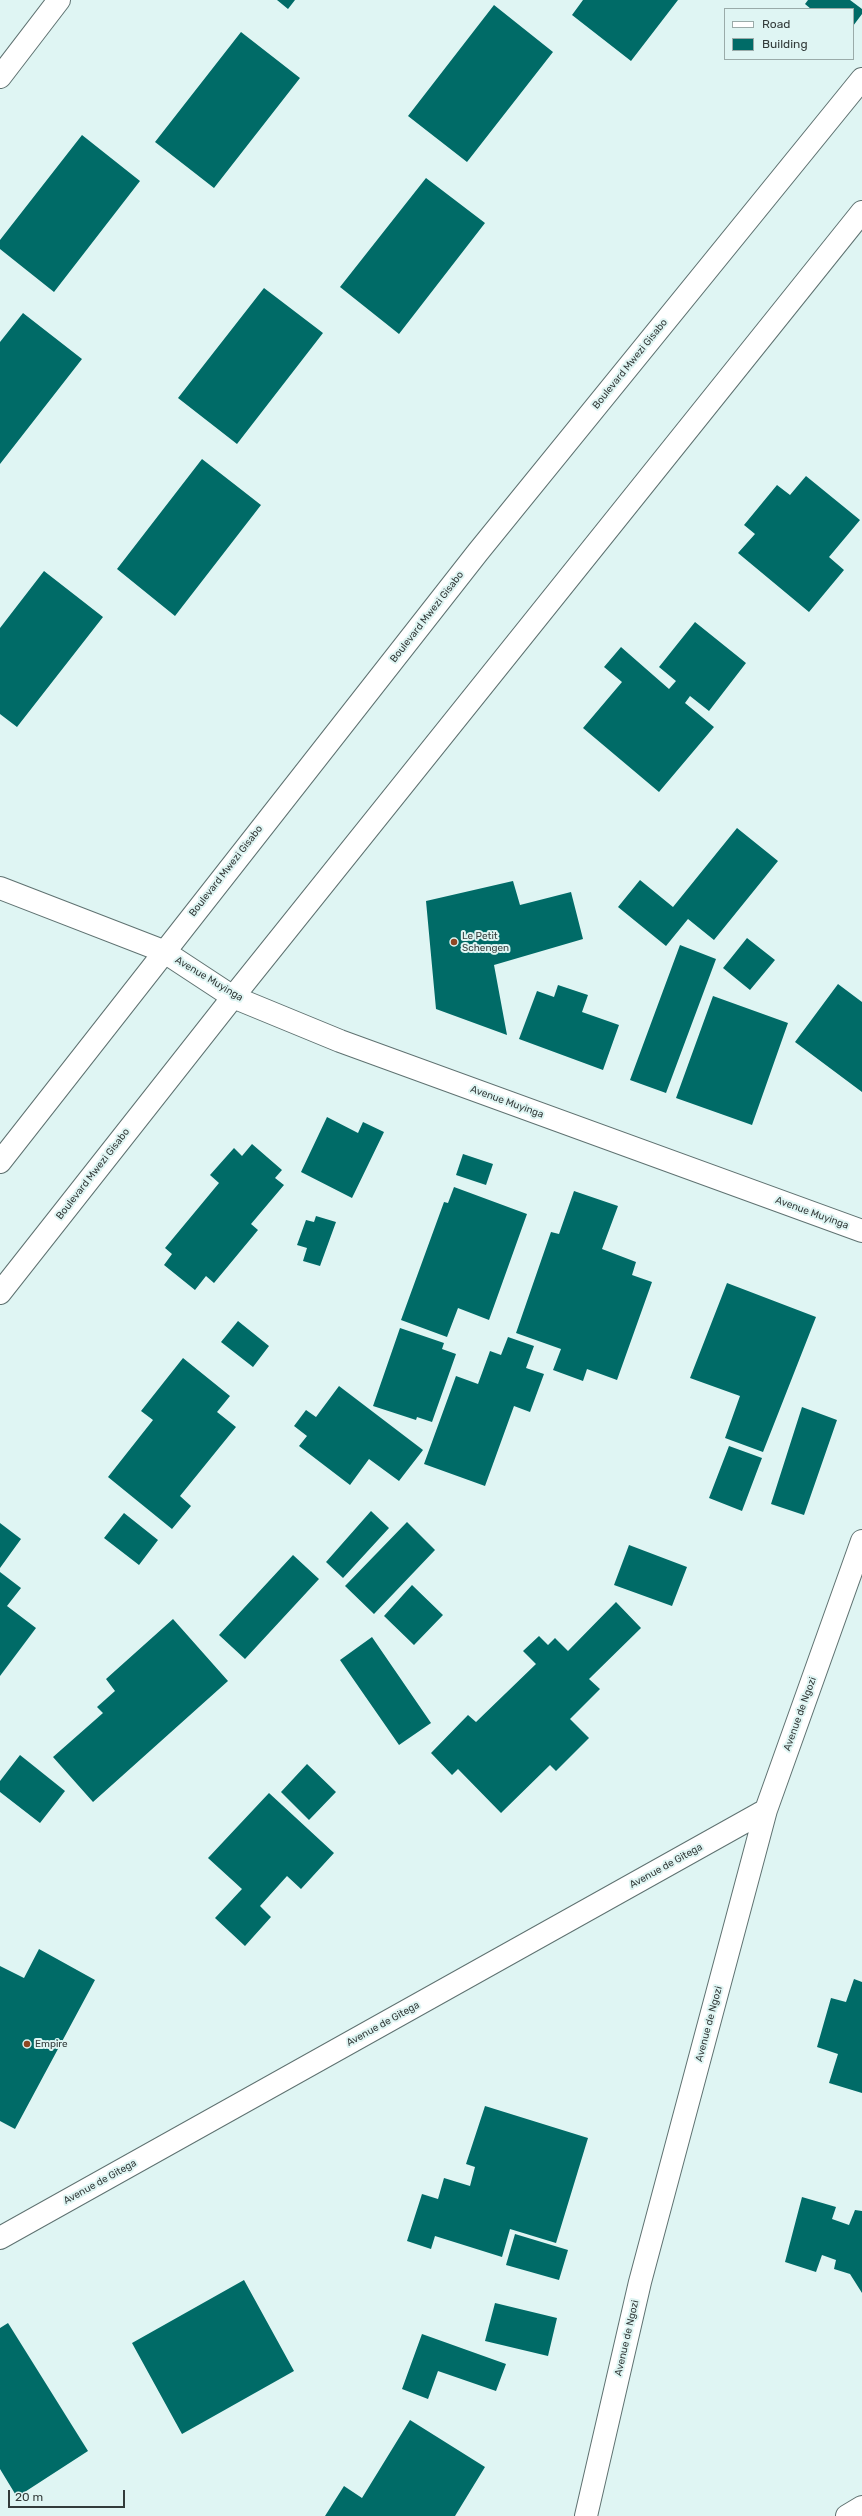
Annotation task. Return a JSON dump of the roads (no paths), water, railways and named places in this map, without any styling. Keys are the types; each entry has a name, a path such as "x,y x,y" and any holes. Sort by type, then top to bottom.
{"main road":[{"path":"0,77 59,0"},
{"name":"Boulevard Mwezi Gisabo","path":"0,1162 163,951 478,552 862,78"},
{"name":"Boulevard Mwezi Gisabo","path":"0,1293 233,997 862,212"},
{"name":"Avenue Muyinga","path":"0,888 163,951 233,997 340,1041 862,1231"},
{"name":"Avenue de Ngozi","path":"586,2516 640,2282 766,1810 862,1541"},
{"name":"Avenue de Gitega","path":"0,2238 766,1810"},
{"path":"847,2516 862,2507"}],"place":[{"name":"Le Petit Schengen","path":"454,942"},
{"name":"Empire","path":"27,2044"}]}
